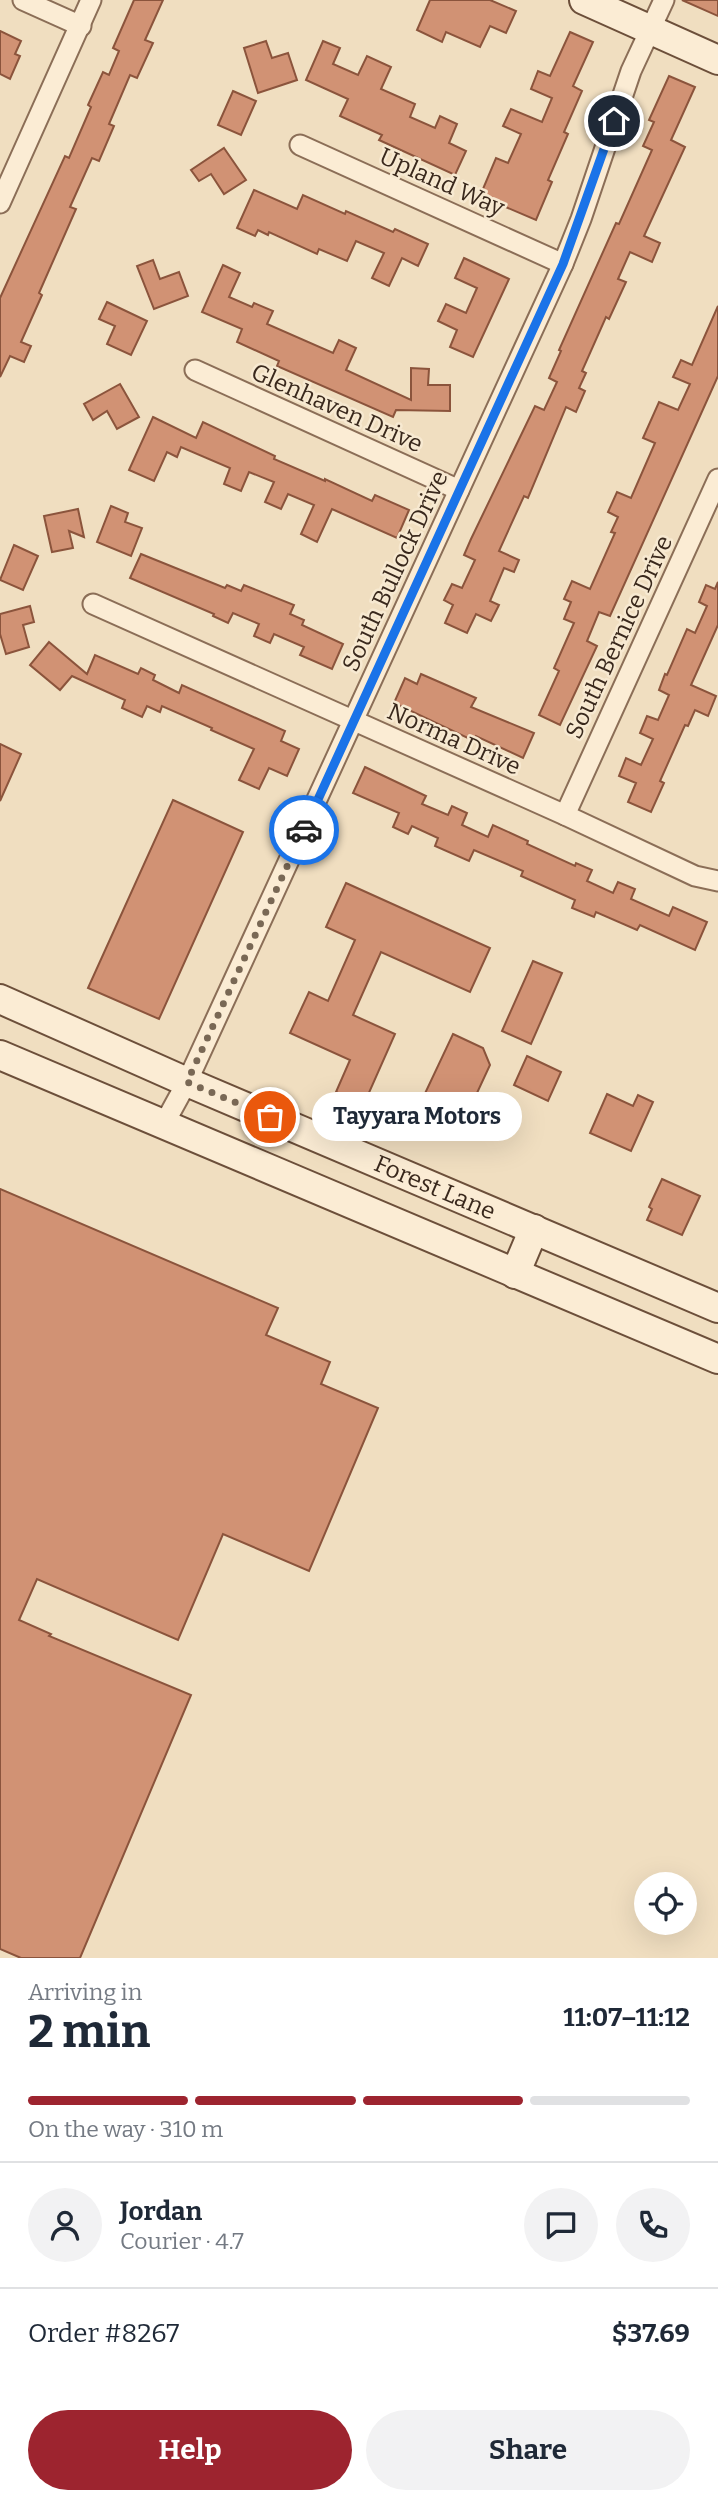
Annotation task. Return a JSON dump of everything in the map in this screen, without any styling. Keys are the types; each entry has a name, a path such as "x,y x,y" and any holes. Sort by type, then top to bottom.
{"main road":[{"path":"584,0 718,60"},
{"name":"Forest Lane","path":"0,999 187,1082 718,1308"},
{"name":"Forest Lane","path":"0,1055 718,1359"},
{"path":"515,1274 534,1229"}],"street":[{"path":"23,0 80,26"},
{"path":"0,203 91,0"},
{"name":"South Bullock Drive","path":"164,1124 187,1082 563,264 631,71 664,0"},
{"name":"Upland Way","path":"300,145 563,264"},
{"name":"Glenhaven Drive","path":"195,370 459,490"},
{"name":"South Bernice Drive","path":"565,815 718,479"},
{"name":"Norma Drive","path":"93,604 695,876 718,881"}],"building":[{"path":"134,0 163,0 145,40 153,43 137,78 130,75 109,124 114,126 99,161 92,158 70,207 76,209 21,342 31,346 24,362 10,356 0,377 0,298 65,156 69,158 103,72 109,75 119,51 113,48"},
{"path":"430,0 490,0 516,11 506,33 490,26 480,47 446,32 442,42 417,30"},
{"path":"682,0 718,0 718,16"},
{"path":"0,31 21,41 15,54 20,56 10,79 0,74"},
{"path":"570,32 593,42 573,86 582,91 564,132 568,134 548,180 552,182 536,220 480,196 496,158 508,163 521,134 503,126 511,109 542,122 552,98 531,89 538,71 550,76"},
{"path":"266,41 272,58 288,53 297,80 258,93 244,48"},
{"path":"323,41 340,48 333,64 358,75 367,56 391,67 381,89 415,104 410,117 435,128 440,116 457,124 449,143 466,151 455,175 379,140 382,135 340,116 348,99 306,80"},
{"path":"669,76 695,87 671,140 685,147 644,236 660,243 652,262 630,252 618,279 626,282 609,319 606,317 582,371 586,373 579,388 585,391 576,412 566,407 528,498 524,496 499,551 519,560 514,572 504,568 490,601 499,605 491,621 476,614 467,633 445,623 453,605 444,600 452,584 462,588 475,560 464,555 471,539 535,406 544,410 557,382 549,378 561,351 559,350 652,150 643,146 654,122 649,120"},
{"path":"233,91 256,101 241,135 218,125"},
{"path":"224,148 246,180 224,194 211,174 199,181 191,170"},
{"path":"254,190 297,209 303,195 345,214 346,211 428,244 418,266 402,258 389,286 372,278 384,253 356,241 347,261 319,249 317,254 269,232 268,235 258,230 255,236 237,228"},
{"path":"464,258 509,279 473,357 450,347 457,330 438,321 446,304 466,313 477,288 455,278"},
{"path":"153,260 160,279 179,272 188,296 154,309 137,266"},
{"path":"223,265 240,273 229,297 252,307 254,303 273,311 267,324 333,353 339,340 356,348 346,370 411,400 411,368 429,369 428,385 450,385 450,411 396,410 393,417 277,366 279,361 237,342 242,329 202,312"},
{"path":"107,302 147,321 131,355 107,344 115,326 99,319"},
{"path":"718,306 718,376 610,616 599,612 587,641 597,646 560,725 539,715 559,671 554,668 574,623 564,619 571,602 564,599 572,581 590,589 615,533 611,532 618,517 608,512 617,492 631,498 655,443 643,438 659,402 678,410 690,384 673,377 681,360 692,365"},
{"path":"120,384 139,417 117,429 107,411 93,420 84,404"},
{"path":"153,417 196,438 203,422 275,456 274,459 325,481 372,501 375,495 409,510 397,538 332,509 317,542 301,534 314,505 288,494 281,509 265,502 274,482 249,472 241,491 224,484 230,468 181,447 177,457 167,452 154,481 129,470"},
{"path":"111,506 128,513 125,522 142,528 131,556 97,542"},
{"path":"78,509 84,537 69,531 73,548 52,552 44,516"},
{"path":"14,545 38,556 23,590 0,580"},
{"path":"141,554 225,588 227,585 241,591 244,585 294,605 290,614 304,620 302,625 343,644 332,669 300,655 304,647 274,634 270,643 254,636 259,624 233,613 228,623 213,616 214,614 130,578"},
{"path":"718,582 718,625 691,685 716,696 708,716 695,710 688,726 685,725 660,781 664,783 651,812 628,802 636,783 619,776 626,758 641,765 653,739 640,733 647,716 658,720 669,695 659,690 665,674 667,675 687,629 695,633 707,606 699,602 706,585 715,589"},
{"path":"30,606 34,622 23,625 29,647 6,654 0,634 0,614"},
{"path":"49,642 87,674 95,655 138,674 141,668 155,675 153,680 179,693 182,685 285,731 281,741 299,749 287,776 269,768 259,789 239,780 254,749 211,730 212,728 162,706 160,712 147,706 142,717 122,708 125,700 72,676 60,690 30,665"},
{"path":"421,674 476,698 471,707 534,733 523,758 476,736 474,741 394,703 405,678 417,684"},
{"path":"0,744 21,754 0,801"},
{"path":"365,767 426,796 422,804 448,815 452,806 467,813 462,825 488,837 493,825 575,866 576,863 592,870 587,881 613,893 618,882 635,889 631,899 669,916 673,907 707,922 695,950 640,925 637,930 596,912 594,917 572,908 575,900 521,876 523,871 474,850 469,861 435,846 438,838 412,826 408,834 393,827 399,813 353,793"},
{"path":"173,800 243,832 159,1019 88,988"},
{"path":"346,883 490,948 470,992 381,952 353,1015 395,1034 364,1104 336,1092 350,1060 290,1033 309,992 328,1001 355,940 326,927"},
{"path":"533,961 562,973 531,1044 502,1031"},
{"path":"453,1034 483,1048 490,1065 470,1108 483,1114 476,1130 420,1104"},
{"path":"527,1056 561,1072 548,1101 514,1085"},
{"path":"607,1094 633,1106 638,1095 653,1102 631,1151 590,1133"},
{"path":"662,1179 700,1196 682,1235 647,1220 652,1209 649,1207"},
{"path":"0,1189 278,1308 266,1335 330,1362 321,1384 378,1408 309,1571 223,1534 178,1640 37,1579 19,1620 51,1634 49,1636 191,1695 80,1958 21,1958 0,1949"}],"way so far":[{"path":"270,1117 187,1082 304,830"}],"place":[{"name":"Tayyara Motors","path":"270,1117"}],"route":[{"path":"304,830 563,264 614,121"}]}
